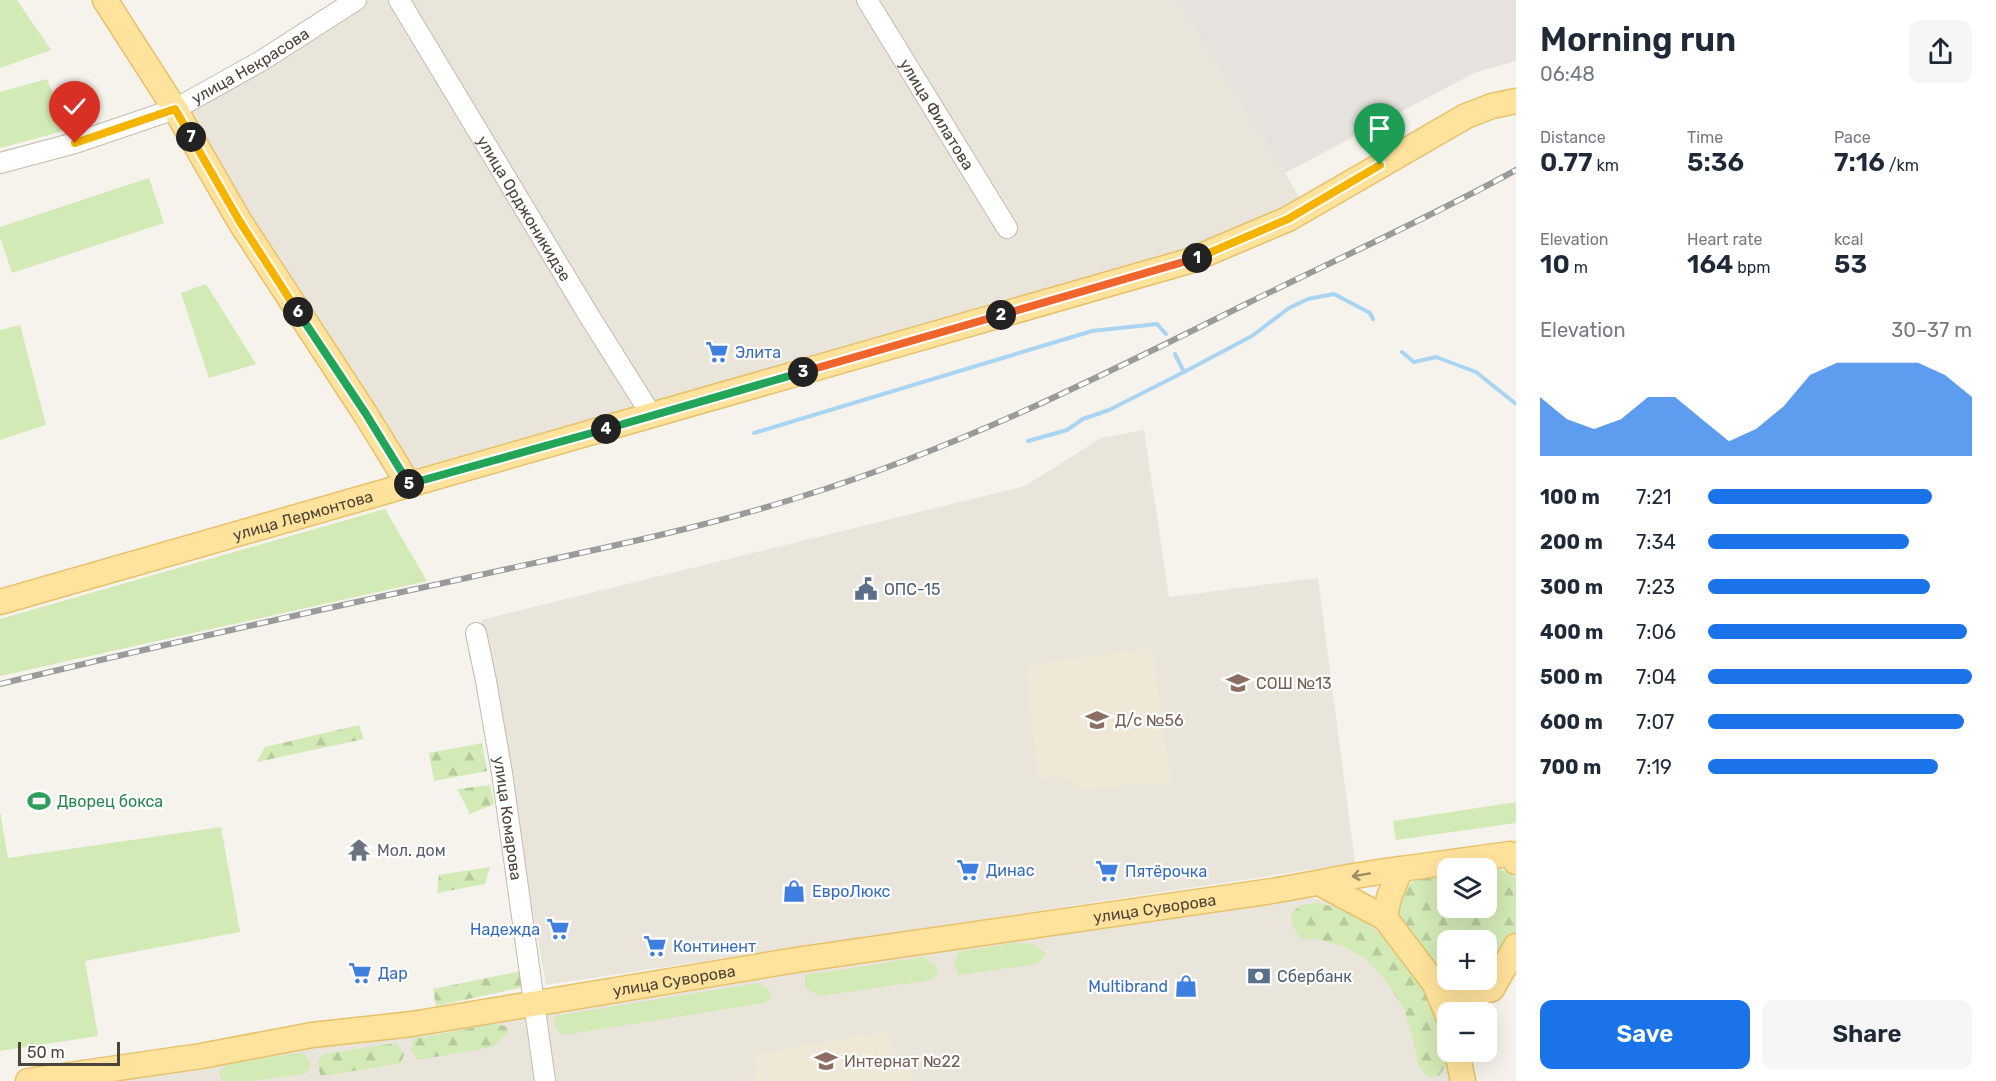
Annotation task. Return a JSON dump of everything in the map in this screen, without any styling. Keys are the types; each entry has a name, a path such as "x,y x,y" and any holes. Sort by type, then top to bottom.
{"main road":[{"path":"105,0 175,109 240,222 366,414 409,485"},
{"name":"улица Лермонтова","path":"0,602 1189,261 1288,219 1466,116 1492,106 1516,101"},
{"name":"улица Суворова","path":"28,1081 201,1056 312,1035 412,1024 796,960 1321,884 1361,874 1514,856"},
{"path":"1385,918 1389,897 1401,869"},
{"path":"1321,884 1385,918 1435,984 1442,1002"},
{"path":"1497,980 1516,946"},
{"path":"1449,990 1459,994 1474,994 1488,990"}],"street":[{"name":"улица Некрасова","path":"0,163 75,143 175,109 261,61 356,0"},
{"name":"улица Орджоникидзе","path":"399,0 652,416"},
{"name":"улица Филатова","path":"867,0 1007,228"},
{"name":"улица Комарова","path":"476,633 502,773 545,1081"}],"shaded area":[{"path":"356,0 1178,0 1275,155 1305,208 1288,219 409,485 175,109"},
{"path":"1178,0 1516,0 1516,61 1476,72 1285,173"},
{"path":"1144,430 1169,597 1318,578 1355,863 546,985 481,620 1025,486 1101,438"},
{"name":"Д/с №56","path":"1152,648 1171,782 1080,789 1060,776 1038,779 1027,665"},
{"path":"1298,895 1339,903 1357,911 1398,946 1438,999 1437,1062 1451,1062 1456,1081 79,1081"},
{"name":"Интернат №22","path":"886,1032 894,1050 898,1068 910,1068 913,1081 750,1081 755,1076 756,1054"}],"green space":[{"path":"0,0 17,0 51,50 0,68"},
{"path":"47,79 67,130 0,148 0,92"},
{"path":"149,178 164,223 12,273 0,237 0,227"},
{"path":"206,284 256,364 209,378 181,293"},
{"path":"20,325 46,425 0,440 0,330"},
{"path":"385,509 427,581 0,676 0,619"},
{"path":"359,725 364,739 257,762 265,747"},
{"path":"482,743 487,771 434,781 429,753"},
{"path":"490,785 494,804 470,814 457,789"},
{"path":"1516,802 1516,823 1396,840 1393,821"},
{"path":"0,811 8,858 221,827 240,932 85,961 98,1036 0,1051"},
{"path":"490,867 485,884 437,893 439,875"},
{"path":"1497,869 1507,871 1516,877 1516,933 1497,962 1497,930 1437,930 1437,970 1397,920 1406,889 1417,879 1437,874 1437,918 1497,918"},
{"path":"1317,903 1352,911 1391,944 1432,988 1437,1005 1437,1062 1446,1062 1439,1076 1428,1077 1418,1066 1414,1042 1404,1009 1384,978 1366,959 1343,946 1318,939 1300,939 1292,924 1291,913 1301,905"},
{"path":"1012,943 1034,944 1046,954 1037,964 958,975 954,962 959,952"},
{"path":"924,957 936,966 938,973 931,980 820,996 805,988 805,975"},
{"path":"521,971 524,987 436,1006 433,989"},
{"path":"758,983 768,989 771,998 763,1003 564,1035 555,1029 555,1016"},
{"path":"493,1024 506,1026 508,1032 493,1047 417,1060 411,1049 413,1039"},
{"path":"396,1043 404,1054 401,1063 320,1075 318,1062 324,1054"},
{"path":"303,1053 309,1061 310,1067 303,1074 253,1081 222,1081 219,1073 225,1065"}],"waterway":[{"path":"1028,441 1067,430 1083,419 1109,410 1184,372 1252,336 1289,308 1308,299 1334,294 1370,313 1373,319"},
{"path":"754,433 1092,331 1157,324 1166,334"},
{"path":"1402,352 1414,362 1436,357 1476,372 1516,404"},
{"path":"1175,354 1184,372"}],"railway":[{"path":"0,684 228,630 674,532 760,509 861,477 1030,409 1416,222 1516,170"}],"place":[{"name":"Элита","path":"717,352"},
{"name":"ОПС-15","path":"866,589"},
{"name":"СОШ №13","path":"1238,683"},
{"name":"Д/с №56","path":"1097,720"},
{"name":"Дворец бокса","path":"39,801"},
{"name":"Мол. дом","path":"359,850"},
{"name":"Динас","path":"968,870"},
{"name":"Пятёрочка","path":"1107,871"},
{"name":"ЕвроЛюкс","path":"794,891"},
{"name":"Надежда","path":"558,929"},
{"name":"Континент","path":"655,946"},
{"name":"Дар","path":"360,973"},
{"name":"Сбербанк","path":"1259,976"},
{"name":"Multibrand","path":"1186,986"},
{"name":"Интернат №22","path":"826,1061"}],"route":[{"path":"75,143 175,109 240,222 366,414 409,485 1189,261 1288,219 1380,165"}]}
